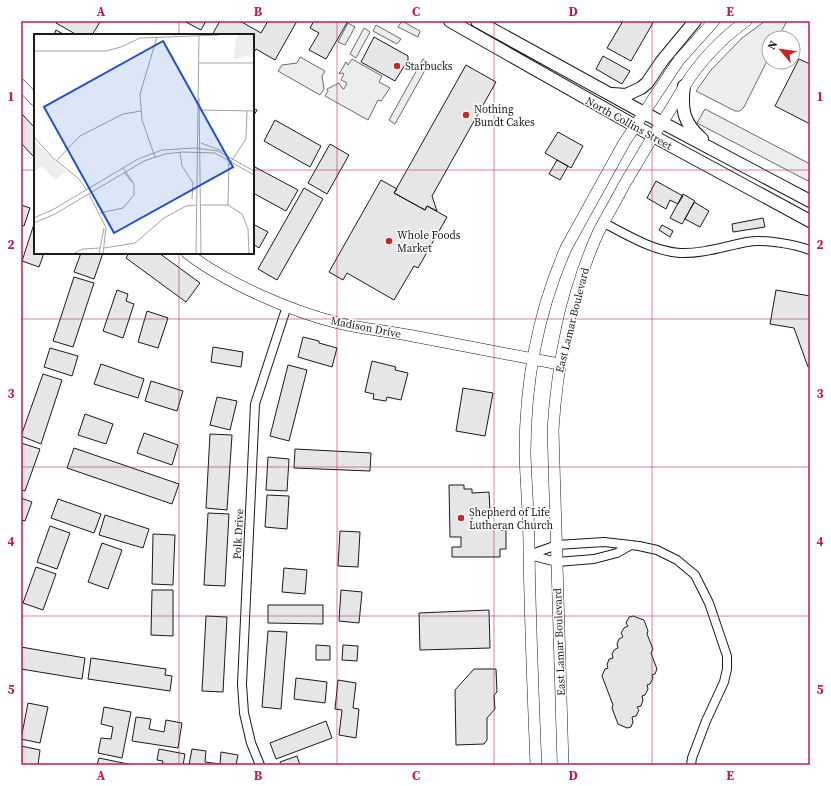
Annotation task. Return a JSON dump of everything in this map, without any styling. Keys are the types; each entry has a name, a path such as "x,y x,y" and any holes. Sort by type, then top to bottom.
{"main road":[{"name":"North Collins Street","path":"450,21 652,136 810,221"},
{"name":"North Collins Street","path":"477,21 644,113 810,201"},
{"path":"610,94 626,95 641,88 647,83 662,61 695,21"},
{"path":"536,765 525,453 532,359 544,309 561,260 588,208 624,143 679,60 714,21"},
{"name":"East Lamar Boulevard","path":"563,765 553,430 559,364 574,303 588,259 604,223 652,136 684,86 710,52 733,30 746,21"},
{"path":"21,85 34,99"},
{"path":"684,86 683,105 687,124 700,138 725,156"},
{"name":"Madison Drive","path":"188,254 202,264 253,292 305,314 338,323 404,334 559,364"}],"street":[{"path":"604,223 645,244 680,253 720,249 748,242 782,243 796,245 810,250"},
{"name":"Polk Drive","path":"260,765 251,743 244,713 242,684 255,404 287,306"},
{"path":"529,556 557,545 604,542 632,545 658,550 677,560 695,575 709,603 727,656 727,669 724,682 706,721 692,758 691,765"},
{"path":"529,556 557,562 594,559 617,553 632,545"}],"shaded area":[{"path":"402,21 420,31 418,37 398,27"},
{"path":"765,21 787,21 782,30 761,30 761,70 762,70 744,107 740,111 735,111 696,91 711,70 742,38"},
{"path":"348,23 355,27 345,45 338,42"},
{"path":"376,25 401,39 397,44 373,31"},
{"path":"364,28 370,32 356,58 350,54"},
{"path":"300,57 325,71 322,76 324,89 320,95 278,71 282,65 297,63"},
{"path":"352,59 382,76 379,82 390,88 381,101 378,100 368,120 325,96 328,91 327,89 339,83 344,89 347,83 341,80 344,74 339,74 346,62 348,65"},
{"path":"423,59 429,63 395,124 389,120"},
{"path":"705,109 810,164 810,177 808,181 697,123"}],"building":[{"path":"57,21 100,22 93,34 75,34 56,23"},
{"path":"184,21 206,21 201,30"},
{"path":"220,21 240,21 261,33 268,21 297,21 275,60 256,49 254,52 254,34 213,34"},
{"path":"314,21 348,21 326,59 309,50 319,33 310,28"},
{"path":"623,21 654,21 631,61 607,48"},
{"path":"56,30 63,34 54,34"},
{"path":"374,37 408,56 408,60 395,81 361,62"},
{"path":"603,56 630,71 622,84 596,69"},
{"path":"801,60 810,64 810,124 775,106 793,70 801,70"},
{"path":"466,65 496,82 432,196 437,211 427,206 425,210 394,193"},
{"path":"254,108 257,110 254,115"},
{"path":"21,113 34,127 33,156 21,143"},
{"path":"275,120 321,146 310,167 264,141"},
{"path":"558,132 583,146 571,168 545,153"},
{"path":"330,144 349,155 327,194 308,183"},
{"path":"557,160 568,166 560,180 549,174"},
{"path":"254,167 298,190 286,211 254,194"},
{"name":"Whole Foods Market","path":"381,180 397,189 394,193 425,210 427,206 447,217 418,268 414,266 394,300 347,273 343,280 329,272"},
{"path":"656,181 683,196 678,204 670,200 666,209 647,198"},
{"path":"304,188 323,199 277,280 258,269"},
{"path":"683,194 695,201 682,224 670,218"},
{"path":"694,202 709,211 700,227 685,219"},
{"path":"21,205 30,208 24,226 21,225"},
{"path":"763,218 765,227 733,232 732,224"},
{"path":"34,224 34,254 44,254 39,267 22,261"},
{"path":"254,225 268,232 259,248 254,245"},
{"path":"662,225 673,231 670,237 659,230"},
{"path":"81,254 103,254 94,279 74,272"},
{"path":"128,254 160,254 200,283 186,302 126,258"},
{"path":"74,277 94,283 73,347 53,341"},
{"path":"117,290 128,294 126,301 134,304 123,338 103,331"},
{"path":"776,290 810,296 810,366 808,367 794,328 770,324"},
{"path":"147,311 168,318 158,348 138,342"},
{"path":"303,337 337,348 332,367 298,357"},
{"path":"213,347 243,352 241,367 211,362"},
{"path":"50,348 78,356 72,376 44,367"},
{"path":"372,361 396,367 395,370 408,373 401,400 387,397 386,401 373,399 374,394 365,392"},
{"path":"101,364 144,379 138,398 94,384"},
{"path":"288,365 307,370 289,441 270,436"},
{"path":"43,374 62,380 41,444 21,436"},
{"path":"151,381 183,391 177,411 145,401"},
{"path":"463,388 493,393 485,436 456,431"},
{"path":"217,397 237,401 230,430 210,425"},
{"path":"85,414 113,424 106,444 78,435"},
{"path":"144,433 178,445 172,465 137,453"},
{"path":"210,434 232,435 227,510 206,508"},
{"path":"21,443 40,449 25,491 21,490"},
{"path":"74,448 179,484 172,504 67,468"},
{"path":"295,449 371,453 370,471 294,468"},
{"path":"268,457 289,459 287,491 266,490"},
{"name":"Shepherd of Life Lutheran Church","path":"449,485 464,485 464,489 472,489 472,493 489,492 490,511 472,511 472,525 500,525 500,530 506,530 506,549 500,549 500,557 452,557 452,547 461,547 461,537 450,537"},
{"path":"267,495 289,496 287,529 265,527"},
{"path":"21,498 32,502 25,521 21,520"},
{"path":"58,499 101,514 94,533 51,518"},
{"path":"208,513 229,514 225,586 204,585"},
{"path":"105,515 149,529 143,548 99,535"},
{"path":"50,526 70,533 57,569 37,562"},
{"path":"340,531 360,532 358,567 338,566"},
{"path":"153,534 175,535 173,585 152,584"},
{"path":"102,543 122,550 108,589 88,582"},
{"path":"36,567 56,574 43,610 23,603"},
{"path":"284,568 307,570 305,594 282,592"},
{"path":"152,590 173,590 173,636 151,635"},
{"path":"341,590 362,592 359,623 339,621"},
{"path":"268,605 323,605 323,624 268,623"},
{"path":"489,610 490,648 420,650 419,613"},
{"path":"206,616 227,617 223,692 202,691"},
{"path":"633,616 644,620 648,631 647,634 653,649 651,653 657,669 655,674 652,675 653,678 650,684 647,685 648,689 645,695 642,696 643,700 641,706 637,707 639,710 636,716 632,717 633,722 631,727 627,728 618,724 612,708 613,705 602,676 605,669 608,668 607,665 609,659 613,658 612,654 614,650 618,648 617,644 619,639 623,637 621,633 624,628 628,626 626,623 629,617"},
{"path":"268,631 287,632 281,709 262,707"},
{"path":"316,645 330,646 330,660 316,660"},
{"path":"343,645 358,646 357,661 342,660"},
{"path":"21,647 85,658 82,679 21,669"},
{"path":"91,658 166,669 165,675 172,676 170,691 88,679"},
{"path":"474,669 496,669 497,692 494,695 495,709 487,718 487,740 484,744 456,745 455,690"},
{"path":"296,678 327,682 325,703 294,699"},
{"path":"338,680 356,683 353,708 359,709 356,738 339,735 342,710 335,709"},
{"path":"28,703 48,707 40,743 21,739"},
{"path":"104,707 131,712 122,758 98,753 101,738 111,739 113,727 101,724"},
{"path":"136,717 151,719 149,729 164,732 166,720 182,723 178,748 132,741"},
{"path":"326,721 332,738 276,759 270,743"},
{"path":"21,746 40,750 38,765 21,765"},
{"path":"159,749 185,754 183,765 162,765 163,761 157,760"},
{"path":"192,749 206,751 205,762 220,764 221,752 238,755 236,765 189,765"},
{"path":"297,756 300,765 281,765 280,762"},
{"path":"99,758 133,765 97,765"}],"place":[{"name":"Starbucks","path":"397,66"},
{"name":"Nothing Bundt Cakes","path":"466,115"},
{"name":"Whole Foods Market","path":"389,241"},
{"name":"Shepherd of Life Lutheran Church","path":"461,518"}]}
